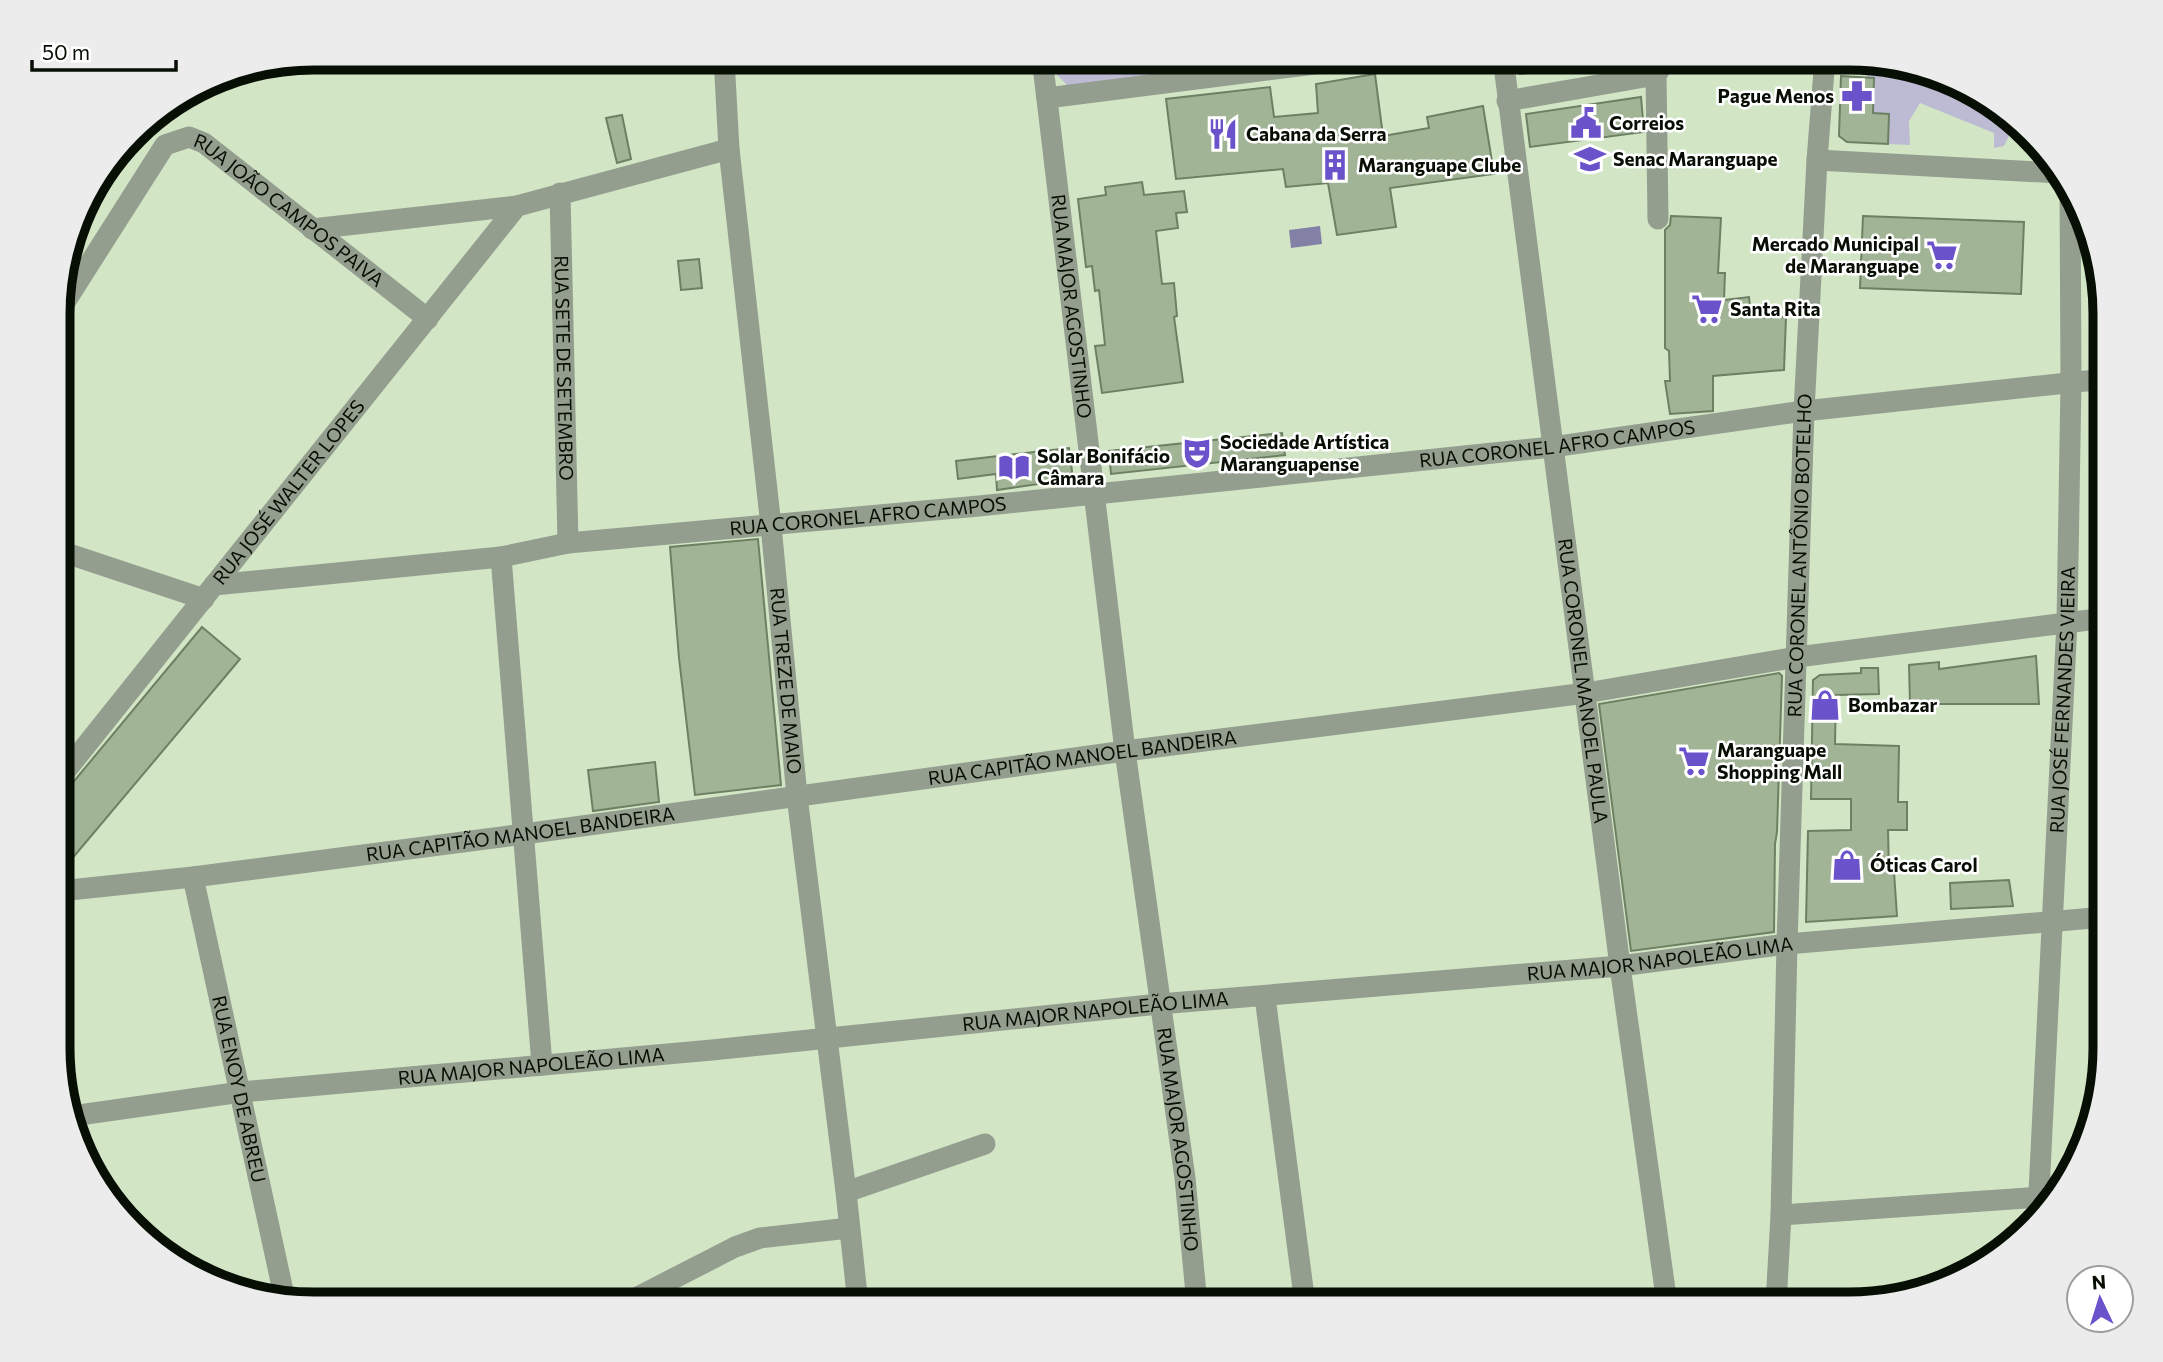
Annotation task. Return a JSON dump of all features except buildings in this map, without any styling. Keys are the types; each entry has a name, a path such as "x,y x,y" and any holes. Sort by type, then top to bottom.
{"street":[{"path":"1047,99 1268,70"},
{"name":"RUA CORONEL MANOEL PAULA","path":"1504,70 1620,966 1665,1291"},
{"path":"1507,101 1644,70"},
{"path":"1658,219 1662,70"},
{"name":"RUA CORONEL ANTÔNIO BOTELHO","path":"1777,1291 1804,411 1824,70"},
{"name":"RUA TREZE DE MAIO","path":"725,71 729,149 771,526 797,796 857,1292"},
{"name":"RUA MAJOR AGOSTINHO","path":"1044,71 1125,751 1185,1178 1196,1291"},
{"name":"RUA JOÃO CAMPOS PAIVA","path":"71,292 165,145 189,137 204,143 428,319"},
{"path":"312,229 517,206 729,149"},
{"path":"1817,160 2046,172"},
{"name":"RUA SETE DE SETEMBRO","path":"560,193 568,543"},
{"name":"RUA JOSÉ WALTER LOPES","path":"70,766 517,206"},
{"name":"RUA JOSÉ FERNANDES VIEIRA","path":"2044,1193 2053,920 2067,622 2071,382 2070,211"},
{"name":"RUA CORONEL AFRO CAMPOS","path":"209,592 502,557 568,543 979,506 1552,447 1804,411 2092,380"},
{"path":"70,554 209,592"},
{"path":"502,557 542,1065"},
{"name":"RUA CAPITÃO MANOEL BANDEIRA","path":"70,890 193,877 524,834 1125,751 1586,693 1797,657 2092,619"},
{"name":"RUA ENOY DE ABREU","path":"193,877 283,1290"},
{"name":"RUA MAJOR NAPOLEÃO LIMA","path":"81,1117 241,1092 1159,1004 1620,966 1787,944 2092,918"},
{"path":"1265,997 1303,1291"},
{"path":"846,1192 985,1144"},
{"path":"1781,1215 2038,1201"},
{"path":"648,1292 736,1247 760,1238 849,1228"}],"shaded area":[{"path":"1187,70 1068,86 1057,75 1056,71"},
{"path":"1868,71 1881,72 1912,78 1942,89 1984,111 2011,132 2004,146 1994,148 1994,133 1920,103 1909,121 1910,145 1888,144 1889,114 1873,113 1874,78 1867,77"},
{"path":"1320,226 1322,244 1291,248 1289,230"}],"place":[{"name":"Pague Menos","path":"1857,96"},
{"name":"Correios","path":"1586,123"},
{"name":"Cabana da Serra","path":"1223,134"},
{"name":"Senac Maranguape","path":"1590,159"},
{"name":"Maranguape Clube","path":"1335,165"},
{"name":"Mercado Municipal de Maranguape","path":"1942,255"},
{"name":"Santa Rita","path":"1707,309"},
{"name":"Sociedade Artística Maranguapense","path":"1197,453"},
{"name":"Solar Bonifácio Câmara","path":"1014,467"},
{"name":"Bombazar","path":"1825,705"},
{"name":"Maranguape Shopping Mall","path":"1694,761"},
{"name":"Óticas Carol","path":"1847,865"}]}
